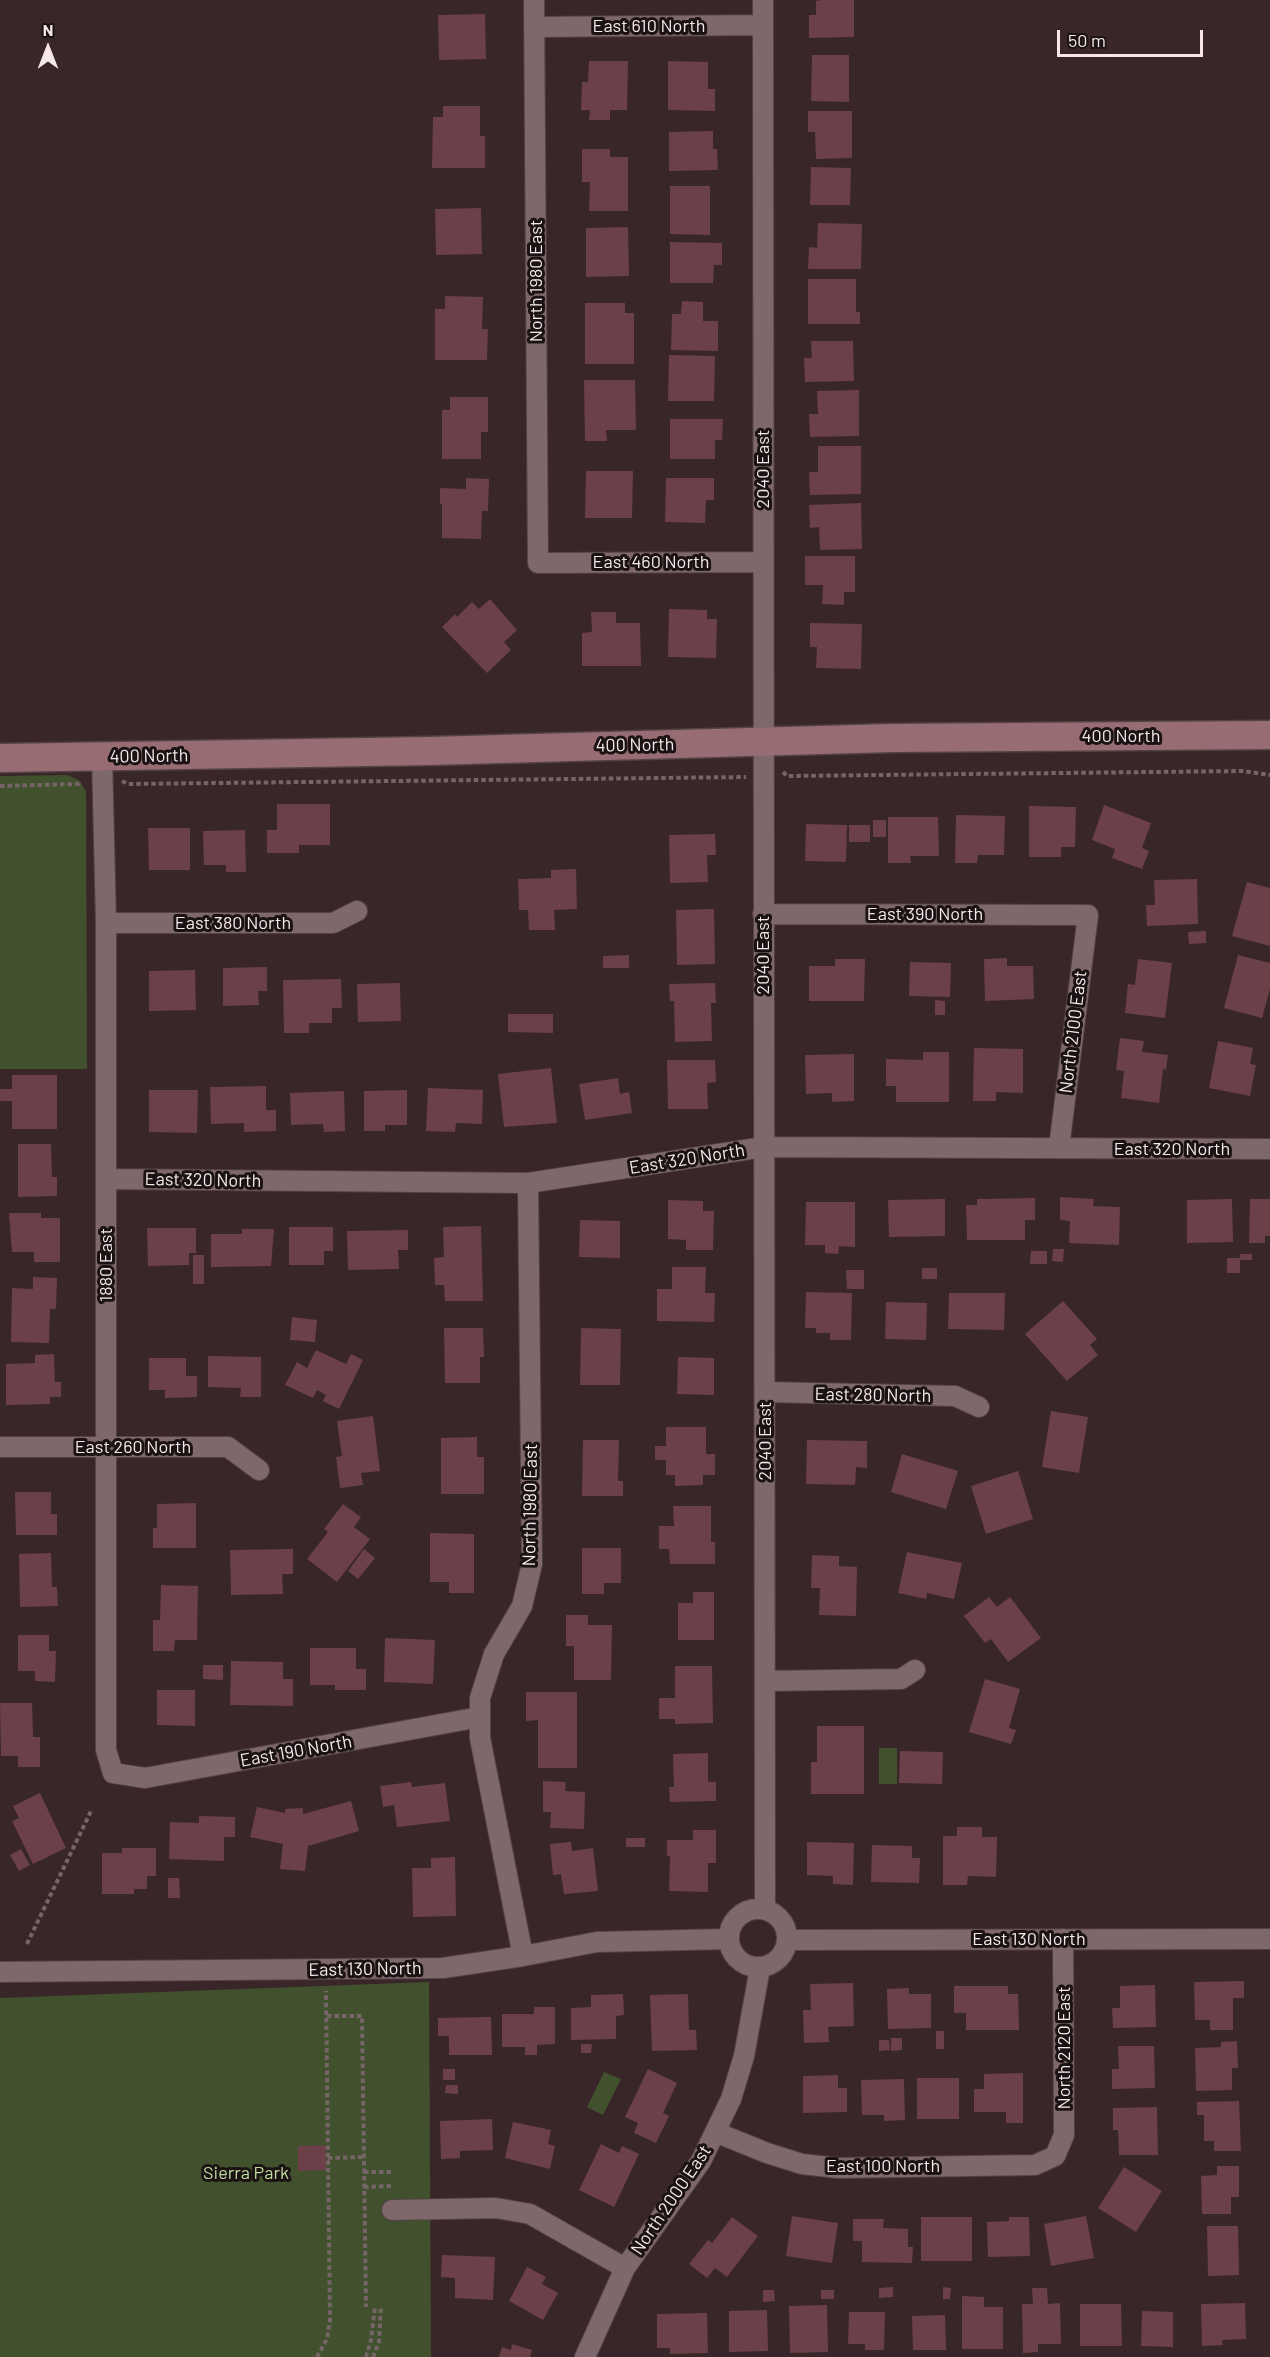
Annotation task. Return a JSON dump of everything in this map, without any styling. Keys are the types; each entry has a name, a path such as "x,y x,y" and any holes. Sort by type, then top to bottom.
{"main road":[{"name":"400 North","path":"0,758 763,743 892,738 1270,735"}],"street":[{"name":"North 1980 East","path":"534,0 538,562"},
{"name":"2040 East","path":"763,0 765,1909"},
{"name":"East 610 North","path":"534,27 763,25"},
{"name":"East 460 North","path":"538,562 763,562"},
{"name":"1880 East","path":"102,756 106,922 106,1750 112,1773"},
{"name":"East 380 North","path":"106,922 333,922 357,911"},
{"name":"East 390 North","path":"763,914 1088,915"},
{"name":"North 2100 East","path":"1059,1148 1088,915"},
{"name":"East 320 North","path":"106,1179 528,1183 764,1147 1270,1149"},
{"name":"North 1980 East","path":"523,1956 480,1738 480,1698 494,1654 522,1606 532,1564 528,1183"},
{"name":"East 280 North","path":"765,1392 955,1396 979,1407"},
{"name":"East 260 North","path":"0,1448 228,1448 259,1470"},
{"path":"765,1681 901,1679 915,1670"},
{"name":"East 190 North","path":"112,1773 146,1778 480,1717"},
{"path":"765,1909 779,1917 787,1932 786,1948 776,1962 760,1968 750,1967 735,1957 729,1939 730,1930 739,1916 747,1911 765,1909"},
{"name":"East 130 North","path":"0,1972 443,1968 597,1942 729,1939"},
{"name":"North 2120 East","path":"1054,2156 1064,2135 1063,1939"},
{"name":"East 130 North","path":"788,1940 1270,1939"},
{"name":"North 2000 East","path":"585,2357 625,2268 701,2161 731,2099 744,2056 760,1968"},
{"name":"East 100 North","path":"715,2132 802,2164 838,2168 1035,2165 1054,2156"},
{"path":"392,2210 496,2208 530,2214 625,2268"}],"path":[{"path":"784,772 787,776 1243,771 1270,775"},
{"path":"125,781 128,784 741,777"},
{"path":"0,786 78,784 79,782"},
{"path":"27,1944 91,1811"},
{"path":"317,2357 327,2338 330,2321 326,1992"},
{"path":"327,2016 362,2016 366,2307"},
{"path":"328,2158 364,2157"},
{"path":"364,2172 392,2172"},
{"path":"364,2187 392,2186"},
{"path":"373,2357 379,2342 381,2306"},
{"path":"366,2357 371,2340 375,2307"}],"green space":[{"path":"68,775 80,781 86,792 87,1069 0,1069 0,776"},
{"path":"879,1748 897,1748 897,1784 879,1784"},
{"name":"Sierra Park","path":"429,1982 431,2357 0,2357 0,1998"},
{"path":"604,2072 621,2079 603,2115 587,2107"}],"building":[{"path":"854,0 854,37 809,38 809,15 816,15 816,1"},
{"path":"485,14 486,59 439,60 438,15"},
{"path":"812,55 849,55 849,102 811,101"},
{"path":"589,61 628,61 627,110 610,110 610,120 589,120 590,110 581,110 582,82 588,82"},
{"path":"668,61 708,62 708,89 715,89 715,111 668,110"},
{"path":"443,106 480,106 480,136 485,136 485,168 432,168 433,117 443,117"},
{"path":"808,111 852,111 852,158 816,159 815,132 808,132"},
{"path":"713,131 713,149 717,149 718,170 669,171 669,132"},
{"path":"582,149 610,149 610,157 628,157 628,211 589,211 590,182 582,182"},
{"path":"811,167 851,168 850,205 810,205"},
{"path":"670,186 710,186 710,235 670,234"},
{"path":"481,208 482,254 436,255 435,209"},
{"path":"818,223 862,224 861,269 808,269 809,247 817,248"},
{"path":"628,227 629,276 586,277 586,228"},
{"path":"670,242 722,243 722,265 714,265 713,283 670,283"},
{"path":"808,279 856,279 856,312 860,312 860,324 808,324"},
{"path":"445,296 483,297 482,329 488,329 487,360 435,360 435,309 445,309"},
{"path":"682,301 703,302 703,321 718,321 718,351 671,350 672,314 681,314"},
{"path":"585,303 625,303 625,313 634,313 634,364 585,364"},
{"path":"811,341 853,341 854,381 805,382 804,358 812,358"},
{"path":"669,355 715,356 714,401 668,401"},
{"path":"584,380 635,380 636,430 606,430 607,441 585,441"},
{"path":"859,390 859,436 810,437 809,414 818,414 817,391"},
{"path":"450,397 488,397 488,432 481,432 481,459 442,459 442,410 450,410"},
{"path":"670,419 723,419 722,440 715,440 715,459 670,459"},
{"path":"818,446 861,446 861,494 810,495 809,472 818,472"},
{"path":"586,471 633,471 632,518 585,518"},
{"path":"466,478 489,479 488,511 482,511 481,539 442,538 440,488 466,489"},
{"path":"666,478 714,478 714,500 706,500 705,523 665,522"},
{"path":"861,503 862,549 820,550 819,527 810,528 809,505"},
{"path":"805,556 855,556 855,592 844,592 844,605 822,604 823,585 805,585"},
{"path":"490,599 517,630 504,642 511,650 487,673 442,627 455,614 457,617 472,602 479,609"},
{"path":"669,609 707,610 707,619 717,619 716,658 668,657"},
{"path":"591,612 616,612 616,623 640,623 641,666 582,666 582,633 592,632"},
{"path":"810,623 862,624 861,669 816,668 817,647 810,647"},
{"path":"277,804 330,804 330,845 299,845 299,853 267,853 267,830 277,830"},
{"path":"1104,805 1151,823 1142,848 1149,851 1142,869 1112,858 1115,849 1092,840"},
{"path":"1029,806 1076,807 1075,847 1061,847 1061,857 1029,857"},
{"path":"956,815 1005,816 1004,855 978,855 977,863 955,863"},
{"path":"888,817 938,817 939,856 910,856 911,863 888,863"},
{"path":"873,820 886,820 886,837 873,837"},
{"path":"806,824 847,825 846,862 805,861"},
{"path":"849,825 870,825 870,842 849,842"},
{"path":"148,828 190,828 190,870 149,870"},
{"path":"245,830 246,872 226,872 226,865 204,865 203,831"},
{"path":"715,834 716,855 707,855 708,882 670,883 669,835"},
{"path":"576,869 577,909 554,910 555,930 529,930 528,910 519,910 518,879 551,878 551,870"},
{"path":"1197,879 1198,924 1147,926 1146,905 1155,905 1154,880"},
{"path":"1247,882 1270,888 1270,946 1232,936"},
{"path":"714,909 715,964 677,965 676,910"},
{"path":"1206,931 1206,943 1189,944 1188,932"},
{"path":"629,955 629,968 603,968 603,956"},
{"path":"1238,955 1270,963 1270,989 1262,1018 1224,1008"},
{"path":"1007,958 1007,966 1033,966 1034,999 985,1001 984,959"},
{"path":"835,959 865,959 864,1001 809,1001 809,966 835,966"},
{"path":"1138,959 1172,963 1165,1018 1125,1013 1128,984 1135,985"},
{"path":"910,962 951,963 950,997 909,996"},
{"path":"267,967 267,991 258,991 259,1005 223,1006 223,968"},
{"path":"195,970 196,1010 149,1011 149,971"},
{"path":"341,979 342,1008 332,1008 332,1023 309,1023 309,1033 284,1033 283,980"},
{"path":"400,983 401,1021 358,1022 357,984"},
{"path":"715,983 716,1003 711,1003 712,1041 675,1042 674,1001 670,1001 669,984"},
{"path":"935,1000 945,1001 945,1015 935,1015"},
{"path":"508,1014 553,1014 553,1033 508,1032"},
{"path":"1120,1038 1144,1041 1142,1052 1168,1055 1166,1070 1163,1069 1159,1103 1121,1098 1124,1071 1116,1070"},
{"path":"1218,1041 1253,1048 1250,1064 1256,1065 1250,1096 1209,1088"},
{"path":"974,1048 1023,1049 1023,1093 996,1092 996,1101 973,1101"},
{"path":"923,1052 949,1052 949,1102 896,1102 896,1086 886,1086 886,1059 923,1060"},
{"path":"854,1054 854,1101 832,1102 832,1093 806,1094 805,1055"},
{"path":"667,1060 715,1060 716,1082 707,1083 708,1109 668,1109"},
{"path":"551,1068 557,1123 504,1127 498,1074"},
{"path":"12,1075 57,1075 57,1129 12,1129 12,1101 0,1101 0,1089 12,1089"},
{"path":"618,1078 620,1094 629,1092 632,1113 585,1120 579,1084"},
{"path":"266,1086 266,1110 276,1110 276,1131 244,1132 244,1123 211,1124 210,1087"},
{"path":"428,1088 483,1090 482,1124 456,1123 455,1132 426,1131"},
{"path":"149,1090 198,1090 197,1133 149,1132"},
{"path":"407,1090 407,1125 385,1125 385,1131 364,1131 364,1091"},
{"path":"344,1091 345,1131 324,1132 323,1124 291,1125 290,1093"},
{"path":"18,1144 51,1144 52,1177 57,1177 57,1196 18,1197"},
{"path":"1060,1197 1094,1199 1093,1206 1120,1207 1119,1245 1069,1243 1070,1221 1060,1220"},
{"path":"1035,1198 1035,1220 1025,1220 1025,1240 967,1240 966,1205 977,1205 977,1199"},
{"path":"945,1199 945,1236 889,1237 888,1200"},
{"path":"1232,1199 1233,1242 1187,1243 1187,1200"},
{"path":"1250,1199 1270,1199 1270,1236 1265,1236 1265,1243 1249,1243"},
{"path":"668,1200 703,1201 703,1211 714,1211 713,1250 686,1250 686,1240 668,1239"},
{"path":"806,1202 855,1202 855,1247 839,1246 838,1254 825,1253 825,1245 805,1245"},
{"path":"9,1213 41,1213 41,1218 60,1218 60,1262 34,1262 34,1252 12,1252"},
{"path":"580,1220 620,1221 620,1258 579,1257"},
{"path":"481,1226 483,1301 445,1301 444,1285 435,1285 434,1258 444,1257 443,1227"},
{"path":"289,1227 333,1227 333,1251 324,1251 324,1265 289,1265"},
{"path":"147,1228 196,1228 196,1253 189,1253 189,1265 148,1266"},
{"path":"242,1229 274,1229 271,1266 211,1267 211,1234 242,1234"},
{"path":"408,1230 408,1250 398,1250 399,1269 348,1270 347,1231"},
{"path":"1053,1249 1064,1249 1063,1262 1052,1261"},
{"path":"1031,1251 1047,1251 1047,1264 1030,1264"},
{"path":"1240,1254 1252,1254 1252,1260 1240,1260"},
{"path":"193,1255 204,1255 204,1284 193,1284"},
{"path":"1227,1258 1240,1258 1240,1273 1227,1273"},
{"path":"672,1267 706,1267 705,1293 715,1293 714,1322 657,1321 657,1289 672,1289"},
{"path":"922,1268 937,1268 937,1279 922,1279"},
{"path":"846,1270 864,1270 864,1289 847,1289"},
{"path":"33,1277 57,1278 56,1309 50,1309 49,1343 11,1342 12,1288 33,1289"},
{"path":"806,1292 852,1293 851,1340 830,1340 830,1333 816,1333 816,1328 805,1328"},
{"path":"949,1293 1005,1293 1004,1330 948,1329"},
{"path":"1063,1301 1097,1339 1090,1345 1098,1355 1067,1381 1025,1334"},
{"path":"886,1302 927,1303 926,1340 885,1339"},
{"path":"292,1317 317,1320 315,1342 290,1340"},
{"path":"444,1328 483,1328 484,1357 480,1357 480,1383 445,1383"},
{"path":"581,1328 621,1329 620,1385 580,1385"},
{"path":"316,1350 346,1364 351,1354 363,1360 339,1409 323,1401 326,1395 317,1390 313,1398 285,1385 297,1362 307,1368"},
{"path":"54,1354 55,1382 61,1382 61,1397 50,1397 50,1404 6,1405 6,1364 35,1363 35,1355"},
{"path":"208,1356 261,1357 261,1397 240,1397 241,1388 208,1387"},
{"path":"678,1357 714,1358 714,1395 677,1394"},
{"path":"149,1358 186,1358 186,1376 197,1376 197,1397 165,1398 165,1390 149,1390"},
{"path":"1051,1411 1088,1417 1079,1473 1042,1467"},
{"path":"373,1416 380,1471 361,1473 363,1485 340,1488 336,1457 342,1456 337,1421"},
{"path":"666,1427 706,1427 706,1454 715,1454 715,1475 703,1475 703,1485 675,1486 675,1475 666,1475 666,1460 655,1460 655,1446 666,1446"},
{"path":"477,1437 477,1457 484,1457 484,1494 441,1494 441,1438"},
{"path":"583,1440 619,1440 618,1481 623,1481 623,1496 582,1496"},
{"path":"807,1440 867,1441 867,1468 856,1467 855,1485 806,1484"},
{"path":"902,1454 958,1471 946,1509 891,1492"},
{"path":"1018,1471 1033,1519 986,1534 971,1486"},
{"path":"15,1492 51,1492 51,1514 57,1514 57,1535 16,1535"},
{"path":"196,1503 196,1548 153,1548 153,1528 157,1528 157,1504"},
{"path":"343,1504 361,1517 354,1527 370,1539 337,1582 307,1559 328,1532 324,1529"},
{"path":"673,1506 711,1506 711,1542 715,1542 715,1564 670,1564 669,1549 659,1549 659,1526 674,1526"},
{"path":"430,1533 474,1534 474,1593 449,1593 449,1582 430,1582"},
{"path":"582,1548 621,1548 621,1583 604,1583 604,1594 582,1594"},
{"path":"293,1549 293,1574 282,1574 283,1594 231,1595 230,1550"},
{"path":"364,1549 375,1558 358,1579 348,1571"},
{"path":"907,1552 962,1563 954,1599 927,1593 926,1599 898,1593"},
{"path":"51,1553 52,1587 57,1587 58,1606 20,1607 19,1554"},
{"path":"812,1555 839,1556 839,1566 857,1567 856,1616 819,1615 820,1588 811,1588"},
{"path":"161,1585 198,1586 197,1640 175,1640 174,1651 153,1651 153,1620 160,1620"},
{"path":"693,1592 714,1592 714,1640 678,1640 678,1603 693,1603"},
{"path":"989,1597 997,1607 1010,1597 1041,1638 1008,1662 991,1639 985,1643 964,1616"},
{"path":"566,1615 588,1615 588,1625 612,1625 611,1680 574,1680 574,1646 566,1646"},
{"path":"18,1635 49,1635 49,1651 56,1651 55,1682 35,1681 35,1671 18,1671"},
{"path":"385,1638 435,1640 433,1684 384,1682"},
{"path":"310,1648 356,1648 356,1669 366,1669 366,1690 335,1690 335,1685 310,1685"},
{"path":"231,1661 283,1662 283,1679 293,1679 293,1706 230,1705"},
{"path":"203,1665 223,1665 223,1680 203,1679"},
{"path":"675,1666 712,1666 713,1723 675,1724 675,1719 659,1719 659,1698 675,1698"},
{"path":"985,1679 1020,1689 1009,1728 1016,1730 1011,1744 969,1732"},
{"path":"157,1690 195,1690 195,1726 157,1725"},
{"path":"526,1692 577,1692 577,1768 538,1768 538,1720 526,1721"},
{"path":"0,1703 32,1703 33,1737 40,1737 40,1767 18,1767 18,1756 1,1756"},
{"path":"817,1726 864,1726 864,1794 811,1794 811,1762 817,1762"},
{"path":"900,1751 943,1752 942,1784 899,1783"},
{"path":"708,1753 708,1782 716,1782 716,1801 670,1802 669,1787 674,1787 673,1754"},
{"path":"543,1781 566,1782 565,1791 585,1792 584,1829 550,1828 551,1812 543,1812"},
{"path":"411,1782 412,1787 445,1783 450,1821 397,1827 394,1805 383,1807 380,1786"},
{"path":"40,1793 66,1848 33,1864 12,1821 19,1818 13,1806"},
{"path":"351,1801 359,1831 308,1846 305,1871 280,1869 283,1844 250,1837 257,1807 285,1813 285,1809 303,1808 303,1814"},
{"path":"199,1816 235,1817 235,1837 224,1837 224,1861 169,1859 170,1822 199,1823"},
{"path":"957,1827 982,1827 982,1837 997,1837 996,1877 968,1876 967,1885 943,1885 943,1836 957,1836"},
{"path":"693,1830 716,1830 716,1863 708,1863 708,1892 669,1891 670,1856 667,1856 667,1840 693,1840"},
{"path":"626,1838 645,1838 645,1847 626,1847"},
{"path":"571,1842 572,1851 593,1848 598,1891 564,1894 561,1874 553,1875 550,1844"},
{"path":"807,1842 854,1843 853,1885 833,1884 833,1876 807,1875"},
{"path":"872,1845 912,1846 912,1858 920,1858 919,1883 871,1882"},
{"path":"122,1848 156,1848 156,1876 147,1876 147,1889 134,1889 134,1894 102,1894 102,1853 122,1853"},
{"path":"21,1849 30,1865 19,1871 10,1855"},
{"path":"455,1857 456,1916 413,1917 412,1868 431,1868 431,1858"},
{"path":"168,1878 179,1878 180,1898 168,1898"},
{"path":"1244,1981 1244,1998 1233,1998 1233,2030 1210,2030 1210,2020 1195,2020 1194,1982"},
{"path":"853,1983 854,2026 828,2027 829,2042 804,2043 803,2010 811,2010 810,1984"},
{"path":"1155,1985 1156,2027 1113,2028 1112,2008 1120,2008 1120,1986"},
{"path":"954,1986 1008,1986 1008,1994 1018,1994 1019,2030 966,2030 966,2013 954,2013"},
{"path":"909,1988 909,1994 931,1994 931,2028 888,2029 887,1989"},
{"path":"623,1994 624,2015 616,2016 616,2039 571,2040 571,2008 591,2007 591,1995"},
{"path":"688,1994 689,2030 696,2030 697,2050 652,2051 650,1995"},
{"path":"534,2007 555,2007 555,2044 537,2045 537,2055 525,2055 525,2047 502,2047 502,2014 534,2014"},
{"path":"491,2017 492,2055 449,2055 449,2036 438,2036 438,2018"},
{"path":"936,2031 944,2031 944,2049 936,2049"},
{"path":"891,2038 902,2038 902,2050 891,2051"},
{"path":"879,2040 889,2040 890,2050 879,2051"},
{"path":"1237,2041 1238,2068 1232,2068 1232,2090 1196,2091 1195,2048 1221,2047 1221,2042"},
{"path":"581,2044 592,2044 591,2053 581,2053"},
{"path":"1118,2046 1154,2046 1155,2088 1112,2089 1112,2069 1119,2069"},
{"path":"443,2069 455,2069 455,2080 443,2080"},
{"path":"648,2069 677,2083 663,2113 669,2116 656,2143 634,2133 638,2123 625,2117"},
{"path":"1023,2073 1023,2123 1006,2123 1006,2112 974,2112 974,2089 984,2089 984,2074"},
{"path":"838,2075 838,2088 847,2088 847,2112 803,2113 803,2076"},
{"path":"917,2078 959,2078 959,2119 917,2119"},
{"path":"904,2079 905,2120 884,2121 884,2115 862,2115 861,2080"},
{"path":"446,2085 458,2085 458,2094 445,2093"},
{"path":"1239,2101 1241,2151 1214,2151 1214,2141 1204,2141 1204,2115 1197,2115 1197,2102"},
{"path":"1157,2107 1158,2155 1119,2155 1118,2130 1113,2130 1113,2108"},
{"path":"492,2119 493,2150 460,2151 460,2158 441,2159 440,2121"},
{"path":"513,2122 551,2130 548,2144 555,2146 550,2169 505,2158"},
{"path":"601,2144 619,2153 622,2146 639,2154 614,2207 579,2190"},
{"path":"326,2145 326,2170 298,2171 298,2146"},
{"path":"1217,2166 1239,2166 1239,2197 1231,2197 1231,2214 1202,2214 1201,2176 1217,2175"},
{"path":"1124,2167 1162,2191 1136,2232 1098,2208"},
{"path":"792,2216 838,2223 832,2263 786,2256"},
{"path":"1086,2216 1094,2258 1051,2266 1044,2224"},
{"path":"732,2217 758,2236 727,2277 715,2268 707,2278 689,2264 708,2240 712,2243"},
{"path":"921,2217 972,2217 972,2261 921,2261"},
{"path":"1009,2217 1029,2217 1030,2256 988,2257 987,2222 1009,2221"},
{"path":"853,2219 884,2219 883,2228 908,2229 908,2247 913,2247 912,2263 862,2262 862,2241 853,2241"},
{"path":"1207,2226 1238,2226 1239,2275 1208,2276"},
{"path":"442,2255 495,2257 493,2300 455,2298 455,2278 441,2277"},
{"path":"527,2267 546,2277 542,2284 558,2293 543,2320 509,2301"},
{"path":"893,2287 893,2297 879,2298 879,2288"},
{"path":"943,2287 951,2288 950,2299 943,2299"},
{"path":"1032,2288 1047,2288 1048,2304 1060,2303 1061,2344 1038,2344 1038,2352 1023,2353 1022,2304 1033,2304"},
{"path":"763,2290 774,2290 775,2301 763,2302"},
{"path":"821,2290 834,2290 834,2299 821,2299"},
{"path":"962,2296 984,2297 984,2307 1003,2307 1003,2349 962,2349"},
{"path":"1245,2303 1246,2339 1222,2340 1223,2345 1202,2346 1201,2304"},
{"path":"1080,2304 1121,2304 1122,2346 1080,2346"},
{"path":"827,2305 828,2352 790,2353 789,2306"},
{"path":"767,2310 768,2351 729,2352 729,2311"},
{"path":"1142,2311 1173,2312 1173,2347 1141,2346"},
{"path":"849,2312 885,2312 884,2350 865,2350 865,2344 848,2344"},
{"path":"707,2313 708,2353 670,2354 670,2348 657,2348 657,2314"},
{"path":"945,2315 946,2350 913,2350 912,2316"},
{"path":"512,2344 532,2350 530,2357 499,2357 502,2347 511,2350"}]}
